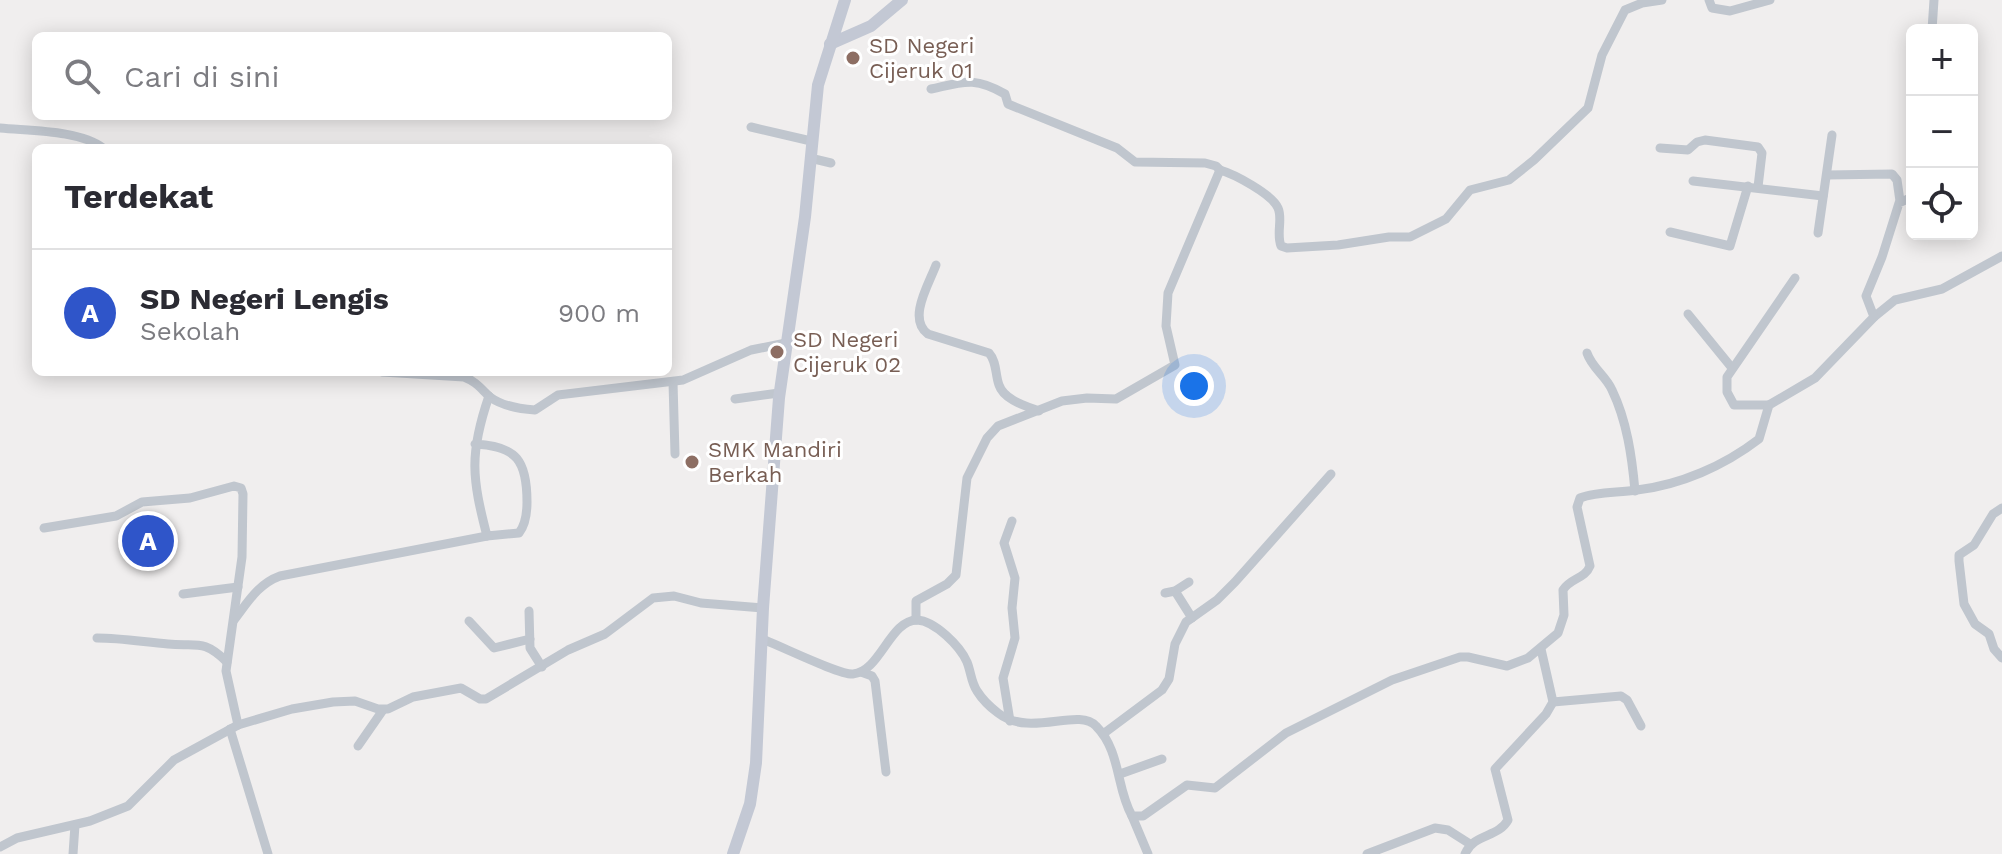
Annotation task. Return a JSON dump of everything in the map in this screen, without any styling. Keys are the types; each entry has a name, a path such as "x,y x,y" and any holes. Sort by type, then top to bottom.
{"main road":[{"path":"733,854 750,804 756,763 764,588 779,393 805,217 818,85 845,0"},
{"path":"830,44 871,26 902,0"}],"street":[{"path":"931,89 972,80 980,82 1005,94 1008,104 1117,148 1132,161 1216,166 1276,204 1279,240 1281,246 1287,248 1410,237 1446,219 1470,190 1509,180 1583,115 1592,96 1602,55 1618,20 1632,6 1662,0"},
{"path":"1709,0 1712,8 1730,11 1770,0"},
{"path":"1932,24 1934,0"},
{"path":"751,127 811,141"},
{"path":"0,128 76,137 96,144"},
{"path":"1818,233 1832,135"},
{"path":"1660,148 1688,150 1705,140 1758,147 1762,153 1730,246 1670,232"},
{"path":"810,158 830,166 833,150"},
{"path":"916,620 916,601 947,584 956,575 967,478 987,438 998,426 1075,399 1116,399 1175,365 1166,326 1168,293 1220,170"},
{"path":"1827,175 1892,174 1897,180 1900,201 1866,296 1874,317"},
{"path":"1693,181 1823,196"},
{"path":"1900,201 1906,199"},
{"path":"1795,278 1727,377 1727,392 1734,405 1769,405 1815,378 1874,317 1895,300 1942,289 2002,256"},
{"path":"936,265 918,315 922,330 992,355 1000,390 1013,400 1039,411"},
{"path":"1688,314 1732,368"},
{"path":"448,376 464,377 475,382 489,396 520,408 535,410 558,395 693,377 751,350 786,343"},
{"path":"1587,353 1590,362 1614,393 1629,441 1635,491"},
{"path":"673,382 675,454"},
{"path":"735,399 779,393"},
{"path":"487,536 475,487 475,444 489,396"},
{"path":"1132,816 1143,816 1187,785 1215,788 1286,733 1381,685 1460,657 1500,666 1513,665 1541,649 1558,633 1562,624 1563,590 1572,581 1583,577 1590,566 1577,507 1580,498 1590,494 1663,486 1689,478 1756,442 1761,436 1769,405"},
{"path":"232,622 258,589 280,576 522,530 527,513 524,467 520,460 492,445 475,444"},
{"path":"1103,734 1162,690 1169,679 1175,644 1184,625 1217,600 1244,573 1331,474"},
{"path":"44,528 116,516 142,502 190,498 217,489 238,487 243,494 238,587 226,671 234,727 268,854"},
{"path":"2002,508 1993,514 1974,545 1959,555 1959,561 1964,604 1975,624 1989,634 1994,649 2002,658"},
{"path":"1010,721 1003,678 1015,638 1012,608 1015,578 1004,543 1012,521"},
{"path":"1189,582 1170,592 1192,618"},
{"path":"183,594 238,587"},
{"path":"358,746 383,710 424,694 461,688 483,700 492,697 538,662 605,634 641,604 658,596 763,608"},
{"path":"529,611 530,648 538,662"},
{"path":"861,672 880,654 897,631 916,620 931,625 959,650 966,659 977,692 1010,721 1036,724 1089,720 1103,734 1120,774 1124,799 1148,854"},
{"path":"469,621 494,648 530,639"},
{"path":"97,638 146,640 169,645 198,644 219,654 227,662"},
{"path":"762,639 842,672 861,672 872,676 886,772"},
{"path":"1541,649 1553,702"},
{"path":"1367,854 1435,828 1448,830 1468,849 1503,828 1508,820 1495,769 1553,702 1621,696 1627,700 1641,726"},
{"path":"0,847 17,838 75,825 128,806 174,760 234,727 292,709 333,702 355,701 383,710"},
{"path":"1120,774 1162,759"},
{"path":"73,854 75,825"}],"place":[{"name":"SD Negeri Cijeruk 01","path":"853,58"},
{"name":"SD Negeri Cijeruk 02","path":"777,352"},
{"name":"SMK Mandiri Berkah","path":"692,462"},
{"name":"SD Negeri Lengis","path":"148,541"}]}
